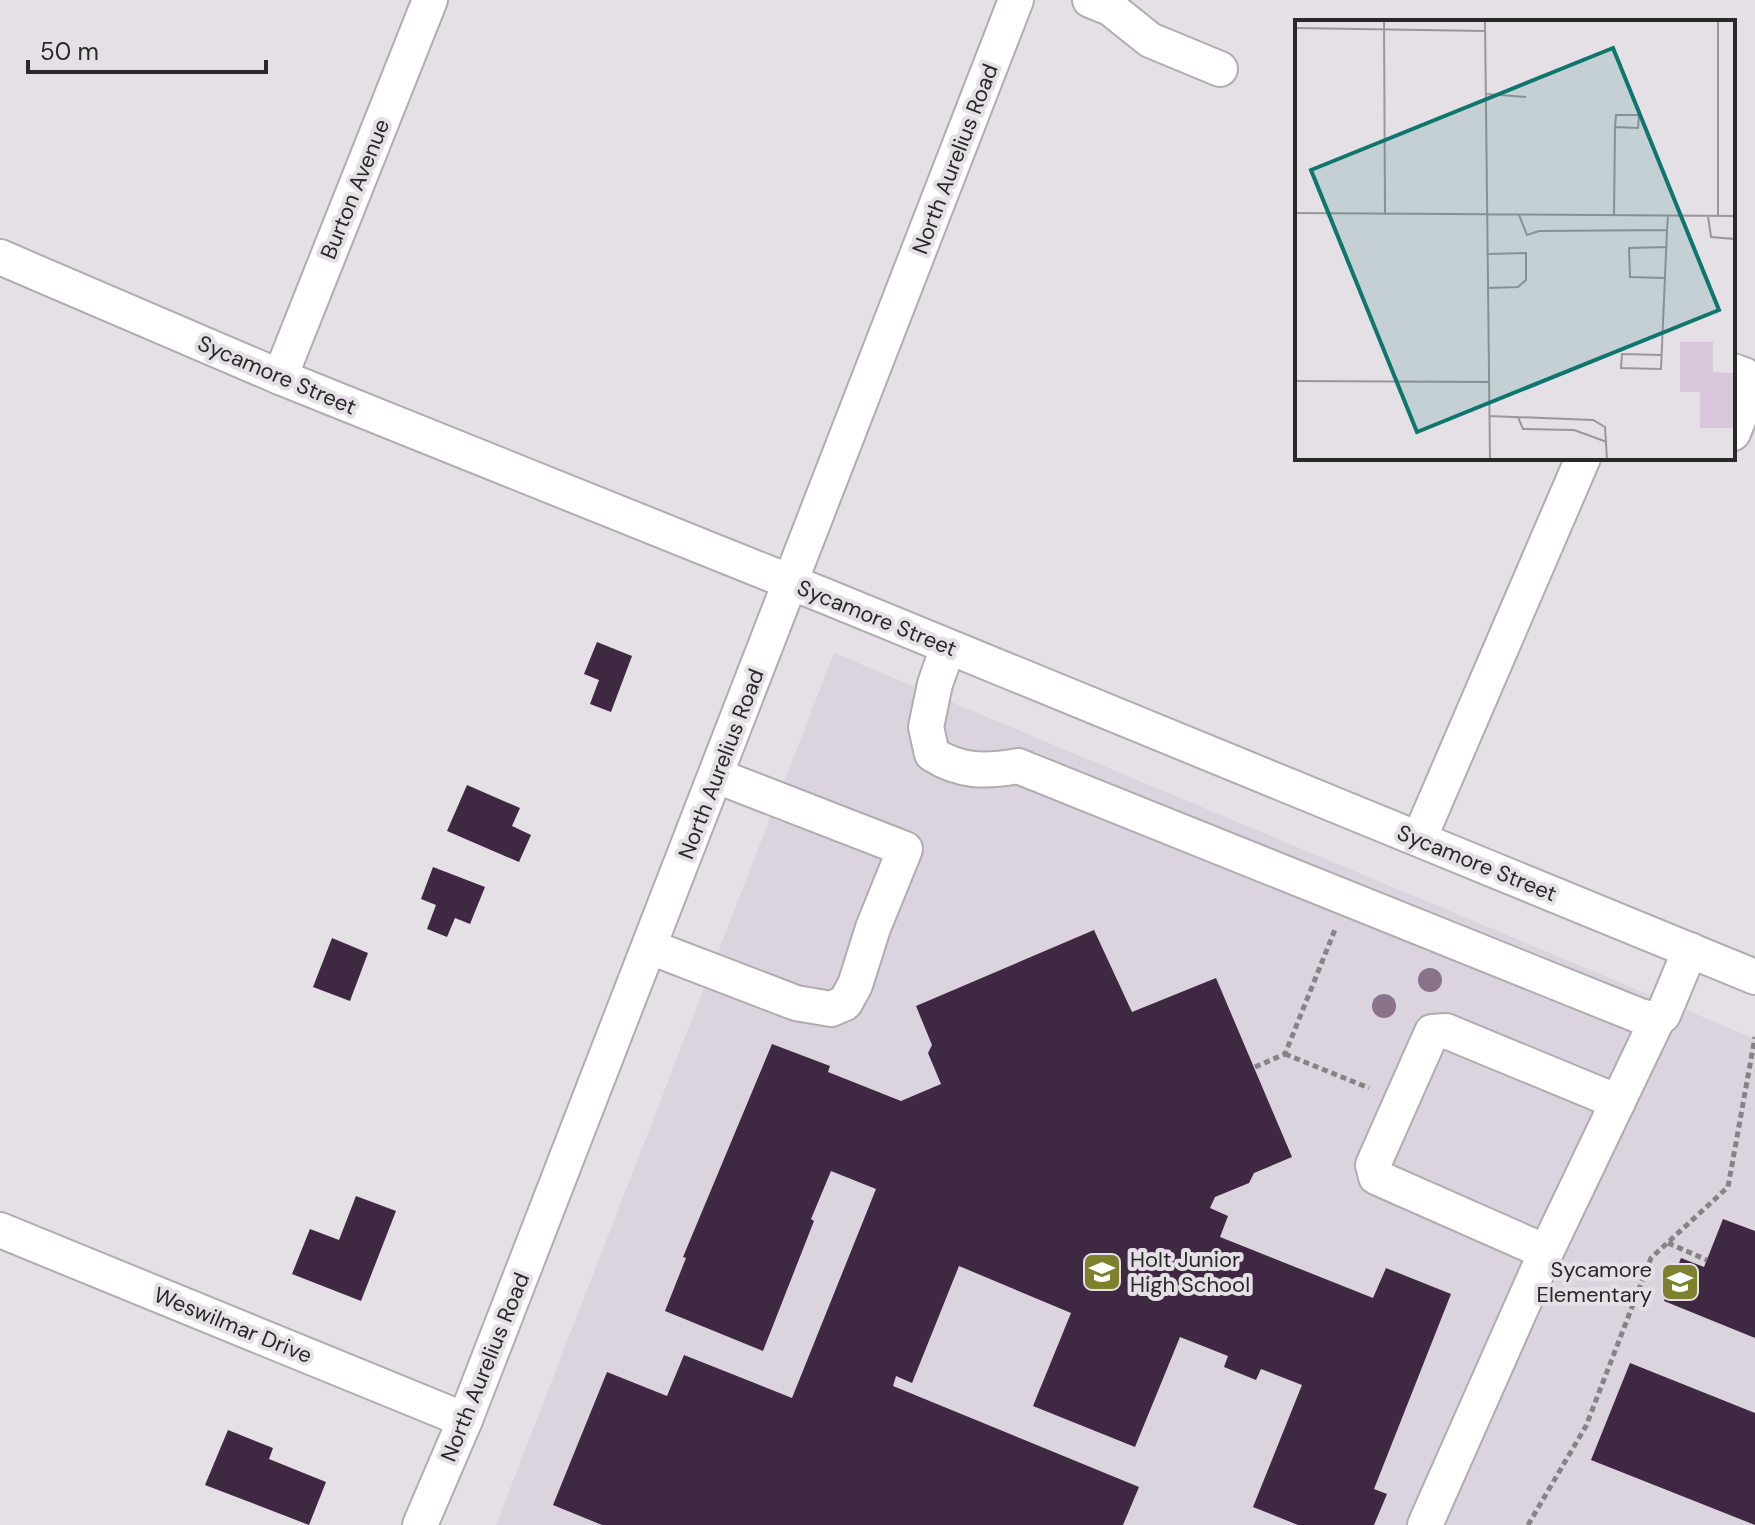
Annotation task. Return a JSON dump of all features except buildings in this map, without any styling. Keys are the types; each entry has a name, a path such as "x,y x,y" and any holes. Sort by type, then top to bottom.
{"street":[{"name":"Burton Avenue","path":"280,377 430,0"},
{"name":"North Aurelius Road","path":"420,1525 465,1420 717,776 1016,0"},
{"path":"1090,0 1110,8 1150,40 1220,69"},
{"name":"Sycamore Street","path":"0,257 280,377 1755,977"},
{"path":"1735,372 1744,375 1751,388 1735,428"},
{"path":"1419,839 1582,460"},
{"path":"948,647 935,684 926,727 932,754 947,764 974,771 1018,766 1657,1020"},
{"path":"650,947 796,1003 831,1009 845,1003 855,985 873,928 905,849 717,776"},
{"path":"1425,1525 1546,1252 1657,1020 1663,1015 1690,950"},
{"path":"1546,1252 1376,1177 1373,1165 1432,1032 1446,1031 1618,1102"},
{"name":"Weswilmar Drive","path":"0,1230 465,1420"}],"path":[{"path":"1255,1067 1285,1054 1341,915"},
{"path":"1528,1525 1586,1426 1651,1258 1728,1187 1755,1037"},
{"path":"1285,1054 1369,1088"},
{"path":"1668,1243 1707,1260"}],"shaded area":[{"name":"Holt Junior High School","path":"834,653 1755,1039 1755,1525 496,1525"}],"place":[{"name":"Holt Junior High School","path":"1102,1272"},
{"name":"Sycamore Elementary","path":"1680,1282"}]}
